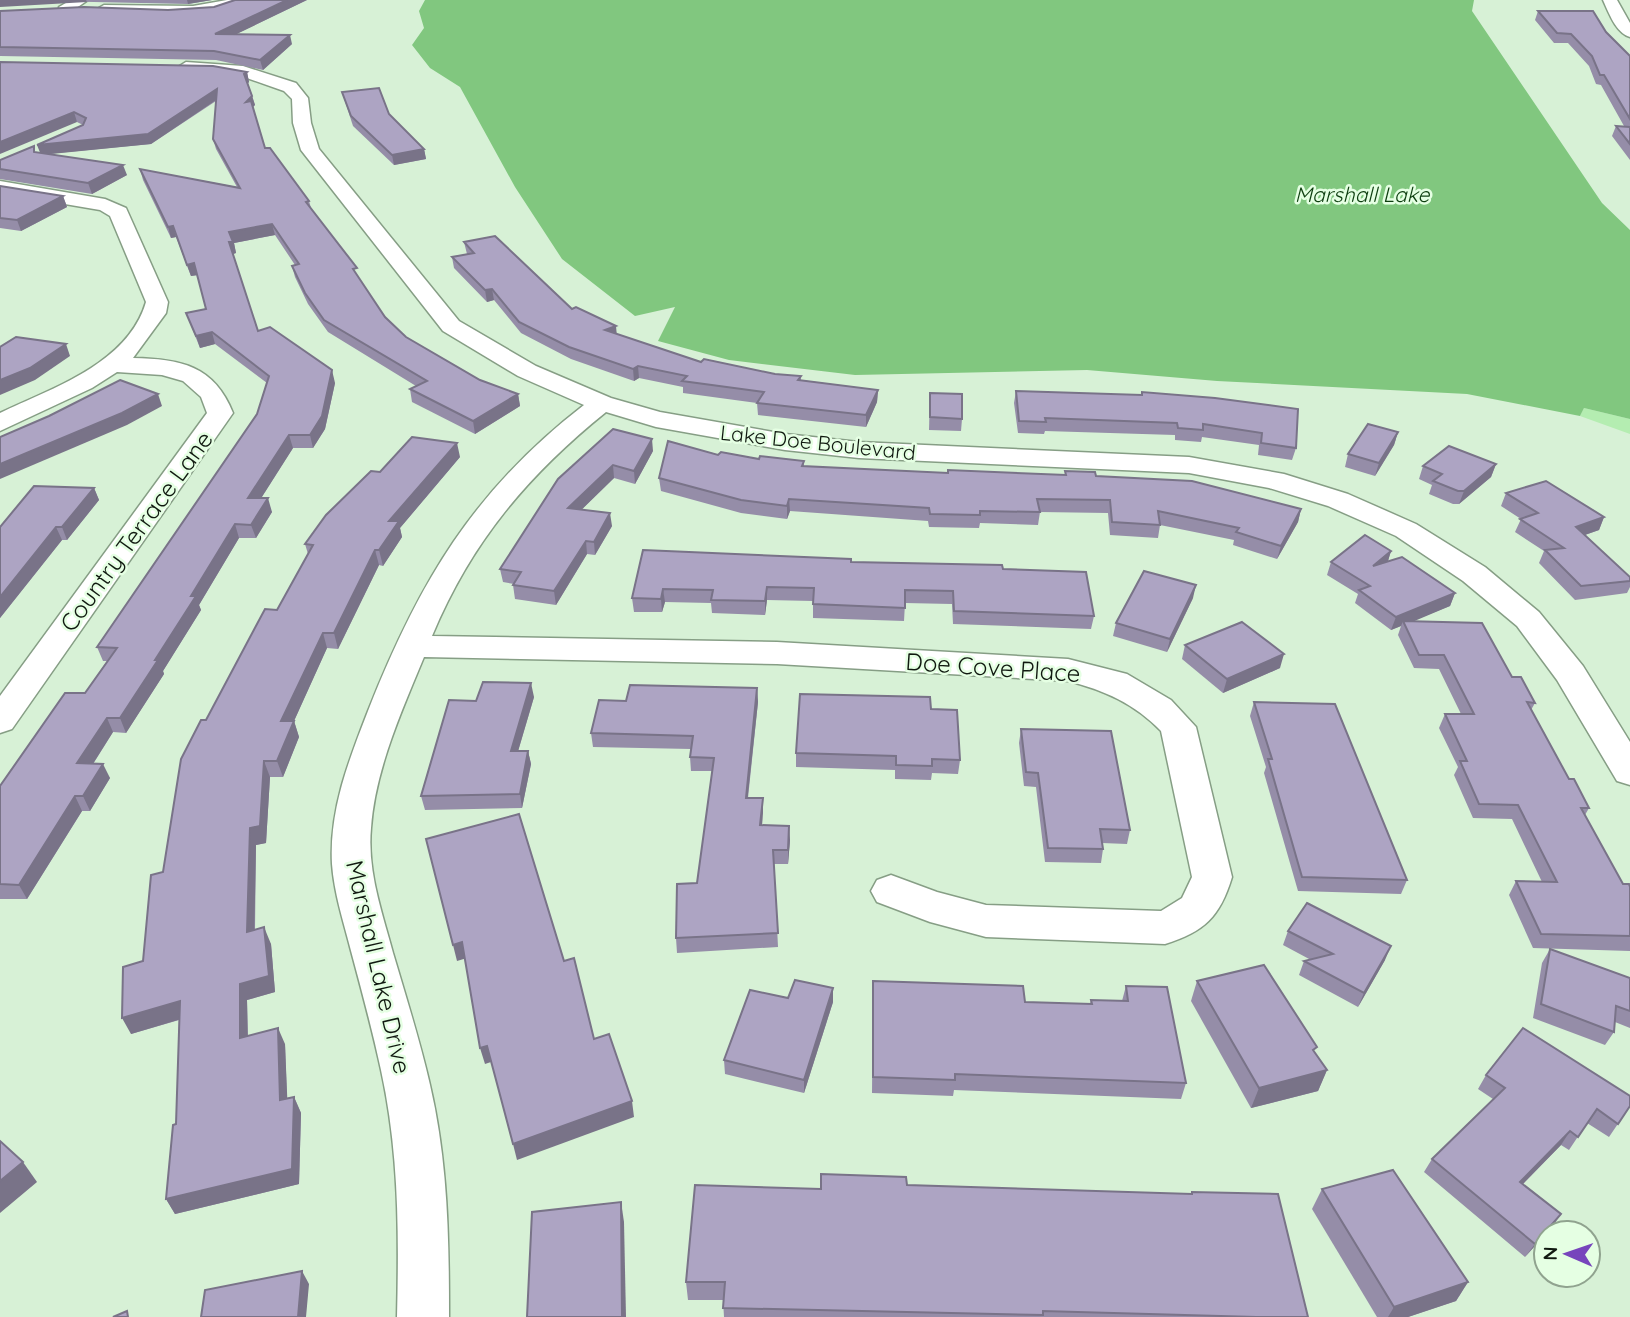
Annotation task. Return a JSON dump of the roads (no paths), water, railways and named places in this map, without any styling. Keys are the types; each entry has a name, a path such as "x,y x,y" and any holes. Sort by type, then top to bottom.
{"street":[{"path":"64,10 81,0"},
{"path":"48,12 208,9 239,0"},
{"path":"1610,0 1618,18 1630,33"},
{"name":"Lake Doe Boulevard","path":"173,66 243,71 290,88 300,98 302,123 310,150 451,326 527,371 602,403 656,419 785,442 859,450 1189,465 1274,480 1338,500 1406,530 1440,550 1528,619 1572,674 1630,772"},
{"path":"0,187 105,205 119,212 157,302 154,313 141,334 112,365 83,383 0,423"},
{"name":"Country Terrace Lane","path":"0,721 220,413 209,386 194,376 171,369 112,365"},
{"name":"Marshall Lake Drive","path":"423,1317 425,1222 421,1160 412,1105 360,909 352,865 351,820 360,779 412,646 443,579 496,500 550,443 602,403"},
{"name":"Doe Cove Place","path":"412,646 777,653 1068,670 1115,681 1159,708 1178,727 1212,877 1206,900 1188,917 1165,928 986,921 930,906 891,891"}],"water":[{"name":"Marshall Lake","path":"425,0 1474,0 1472,11 1602,203 1630,230 1630,419 1584,408 1580,416 1467,394 1217,381 1087,370 855,375 729,360 658,341 675,307 635,316 562,259 515,187 460,87 430,68 412,45 424,28 419,11"}]}
